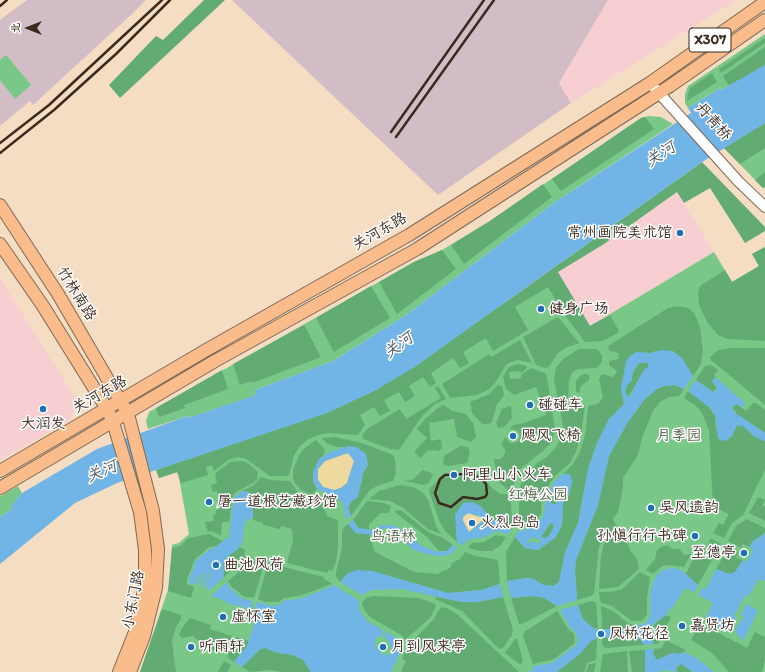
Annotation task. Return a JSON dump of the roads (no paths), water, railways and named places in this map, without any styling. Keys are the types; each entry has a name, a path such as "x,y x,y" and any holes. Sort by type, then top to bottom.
{"main road":[{"name":"关河东路","path":"0,471 208,349 409,235 653,81 765,2"},
{"name":"关河东路","path":"0,488 128,414 215,361 418,249 662,91 765,20"},
{"name":"竹林南路","path":"0,205 58,294 121,401"},
{"path":"0,244 43,306 113,422"},
{"path":"121,401 128,414"},
{"name":"小东门路","path":"128,414 153,511 158,549 156,588 144,636 130,672"},
{"name":"小东门路","path":"113,422 140,512 146,550 145,586 135,632 119,672"}],"street":[{"name":"丹青桥","path":"653,81 721,158"},
{"path":"721,158 765,204"},
{"path":"721,158 765,207"}],"water":[{"name":"关河","path":"765,65 765,123 702,162 413,368 374,391 327,413 117,483 75,503 0,564 0,517 12,509 12,505 22,493 97,449 187,416 188,418 256,395 255,390 333,361 409,313 555,202 691,113 688,108 720,88 721,90"},
{"path":"662,350 673,351 682,358 693,376 684,389 674,385 664,386 657,389 644,400 628,422 609,456 598,505 576,560 575,570 577,600 557,606 544,598 532,596 511,598 507,581 527,578 534,579 543,585 553,586 559,582 565,552 578,523 588,469 597,443 609,419 624,404 621,389 626,361 636,352 650,353","holes":["639,363 648,363 649,366 643,371 630,396 627,396 625,391 627,385 631,382 633,372"]},
{"path":"715,377 745,403 742,408 737,404 732,408 734,412 765,433 765,441 755,437 743,426 737,425 732,436 727,440 722,441 718,438 715,415 709,407 688,391 696,380 713,392 716,391 717,388 712,381"},
{"path":"349,446 356,447 366,454 368,465 363,473 358,497 351,502 348,508 351,516 346,519 343,503 336,497 317,489 313,481 313,472 319,459 332,451","holes":["348,453 354,461 347,483 341,488 334,490 323,487 318,480 318,469 325,461"]},
{"path":"563,474 570,474 572,482 569,495 563,503 562,525 556,537 538,550 525,548 515,537 518,531 535,527 544,515 546,497 555,481","holes":["559,486 560,489 558,498 556,504 553,504 551,503 550,497","552,523 554,527 548,537 541,537 549,524","531,537 539,539 540,543 528,542"]},
{"path":"242,491 249,492 252,498 253,517 245,522 242,543 238,549 227,557 223,564 224,577 208,591 206,589 211,571 205,587 202,586 205,574 203,573 200,585 197,584 199,576 197,576 195,584 189,583 189,579 196,561 210,549 216,547 229,538 234,498"},
{"path":"471,502 479,505 500,526 511,529 508,534 496,531 485,537 470,539 462,545 457,542 455,515 463,503","holes":["468,513 481,517 482,521 469,532 463,521 463,517"]},
{"path":"353,520 358,528 372,530 383,525 396,526 422,546 437,552 447,551 453,545 457,548 449,555 440,556 423,553 414,550 408,545 405,536 395,530 385,528 372,535 356,533 348,524"},
{"path":"765,533 765,581 758,579 749,596 745,595 734,616 736,617 732,629 725,630 705,620 713,603 698,595 702,588 706,589 716,569 730,574 735,572 743,560 747,562 753,549 749,547 752,542"},
{"path":"675,568 682,571 698,585 694,592 685,588 672,609 670,608 666,615 652,625 649,633 654,644 644,645 641,640 635,636 602,638 602,629 625,629 644,624 650,616 650,594 653,582 659,572 666,569"},
{"path":"358,570 372,571 448,593 481,590 500,584 503,597 477,602 462,602 402,589 372,590 362,595 340,582 348,573"},
{"path":"227,582 229,587 241,598 253,601 251,609 226,603 226,601 211,596"},
{"path":"334,585 359,601 359,610 367,621 383,630 382,637 376,637 375,646 381,651 381,654 391,655 392,646 389,646 390,642 387,641 387,638 385,638 385,631 398,639 401,646 399,655 391,672 311,672 303,660 293,655 278,653 265,648 260,649 242,667 234,662 247,646 258,612 254,610 257,602 273,606 280,604 285,600 300,599"},
{"path":"747,604 758,610 744,640 737,635 735,630 744,617 741,614"},
{"path":"578,605 583,619 593,628 598,629 597,638 590,642 581,653 557,672 530,672 534,666 552,663 576,645 578,642 576,633 570,627 560,610"},
{"path":"654,649 653,654 657,660 672,653 680,654 683,652 695,657 714,672 693,672 681,664 676,668 677,672 665,670 658,672 645,672 645,650"}],"railway":[{"path":"0,6 7,0"},
{"path":"0,143 49,105 162,0"},
{"path":"0,153 54,110 116,54 170,0"},
{"path":"391,132 484,0"},
{"path":"396,137 494,0"},
{"path":"466,474 481,478 486,484 487,494 485,497 477,499 463,497 451,507 439,503 435,493 440,479 445,475 466,474"}],"place":[{"name":"常州画院美术馆","path":"680,233"},
{"name":"健身广场","path":"541,309"},
{"name":"碰碰车","path":"530,405"},
{"name":"大润发","path":"43,409"},
{"name":"飓风飞椅","path":"513,436"},
{"name":"阿里山小火车","path":"454,475"},
{"name":"屠一道根艺藏珍馆","path":"209,502"},
{"name":"吴风遗韵","path":"651,508"},
{"name":"火烈鸟岛","path":"472,523"},
{"name":"孙慎行行书碑","path":"695,536"},
{"name":"至德亭","path":"744,553"},
{"name":"曲池风荷","path":"216,565"},
{"name":"虚怀室","path":"223,617"},
{"name":"嘉贤坊","path":"682,626"},
{"name":"凤桥花径","path":"601,634"},
{"name":"听雨轩","path":"191,647"},
{"name":"月到风来亭","path":"383,647"}],"park label":[{"name":"月季园","path":"679,436"},
{"name":"红梅公园","path":"538,495"},
{"name":"鸟语林","path":"393,537"}]}
